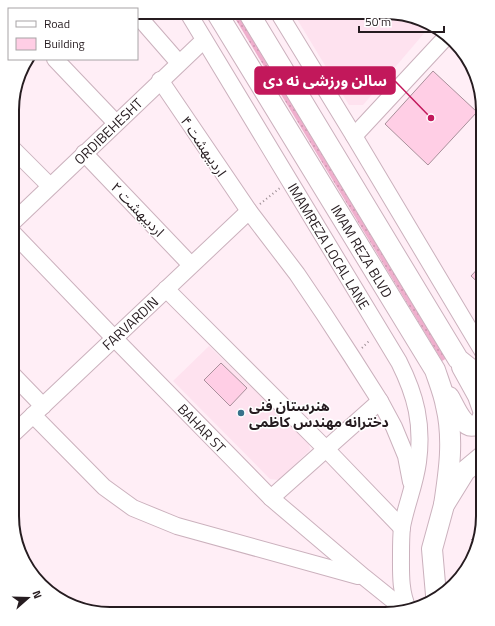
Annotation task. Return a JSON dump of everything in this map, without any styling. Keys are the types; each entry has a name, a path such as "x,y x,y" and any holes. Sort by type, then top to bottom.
{"main road":[{"name":"IMAM REZA BLVD","path":"220,19 435,370 446,406 450,435 450,465 444,505"},
{"name":"IMAM REZA BLVD","path":"252,19 458,359 476,373"},
{"path":"458,359 476,392"},
{"path":"435,370 462,420 467,425 476,425"},
{"path":"436,591 432,549 444,505 465,472 476,462"}],"street":[{"path":"141,19 179,63"},
{"name":"IMAMREZA LOCAL LANE","path":"192,19 407,377 416,404 420,441 418,463 402,528 400,575 407,604"},
{"path":"283,19 476,340"},
{"name":"ORDIBEHESHT","path":"19,216 160,80 204,40"},
{"path":"354,136 443,40"},
{"path":"56,60 116,123"},
{"name":"اردیبهشت ۴","path":"160,80 248,211 297,274 380,401 394,427 406,456 412,490"},
{"name":"اردیبهشت ۲","path":"84,153 191,265"},
{"path":"19,155 50,186"},
{"name":"FARVARDIN","path":"19,428 248,211"},
{"name":"BAHAR ST","path":"19,239 271,498 399,605"},
{"path":"166,289 326,449 402,528"},
{"path":"19,384 38,410 104,487 133,508 177,526 364,577"},
{"path":"271,498 380,401"}],"path":[{"path":"248,211 278,191 288,180"},
{"path":"352,357 380,330"}],"shaded area":[{"path":"235,19 242,19 447,358 442,361"},
{"path":"297,19 397,20 418,25 425,32 363,105 349,105"},
{"name":"هنرستان فنی دخترانه مهندس کاظمی","path":"209,346 309,444 310,450 279,480 270,479 173,381"}],"building":[{"path":"433,71 476,111 476,113 428,165 385,124"},
{"path":"476,271 476,281 471,276"},
{"path":"221,363 247,388 230,406 204,380"}],"place":[{"name":"سالن ورزشی نه دی","path":"431,118"},
{"name":"هنرستان فنی دخترانه مهندس کاظمی","path":"241,413"}]}
